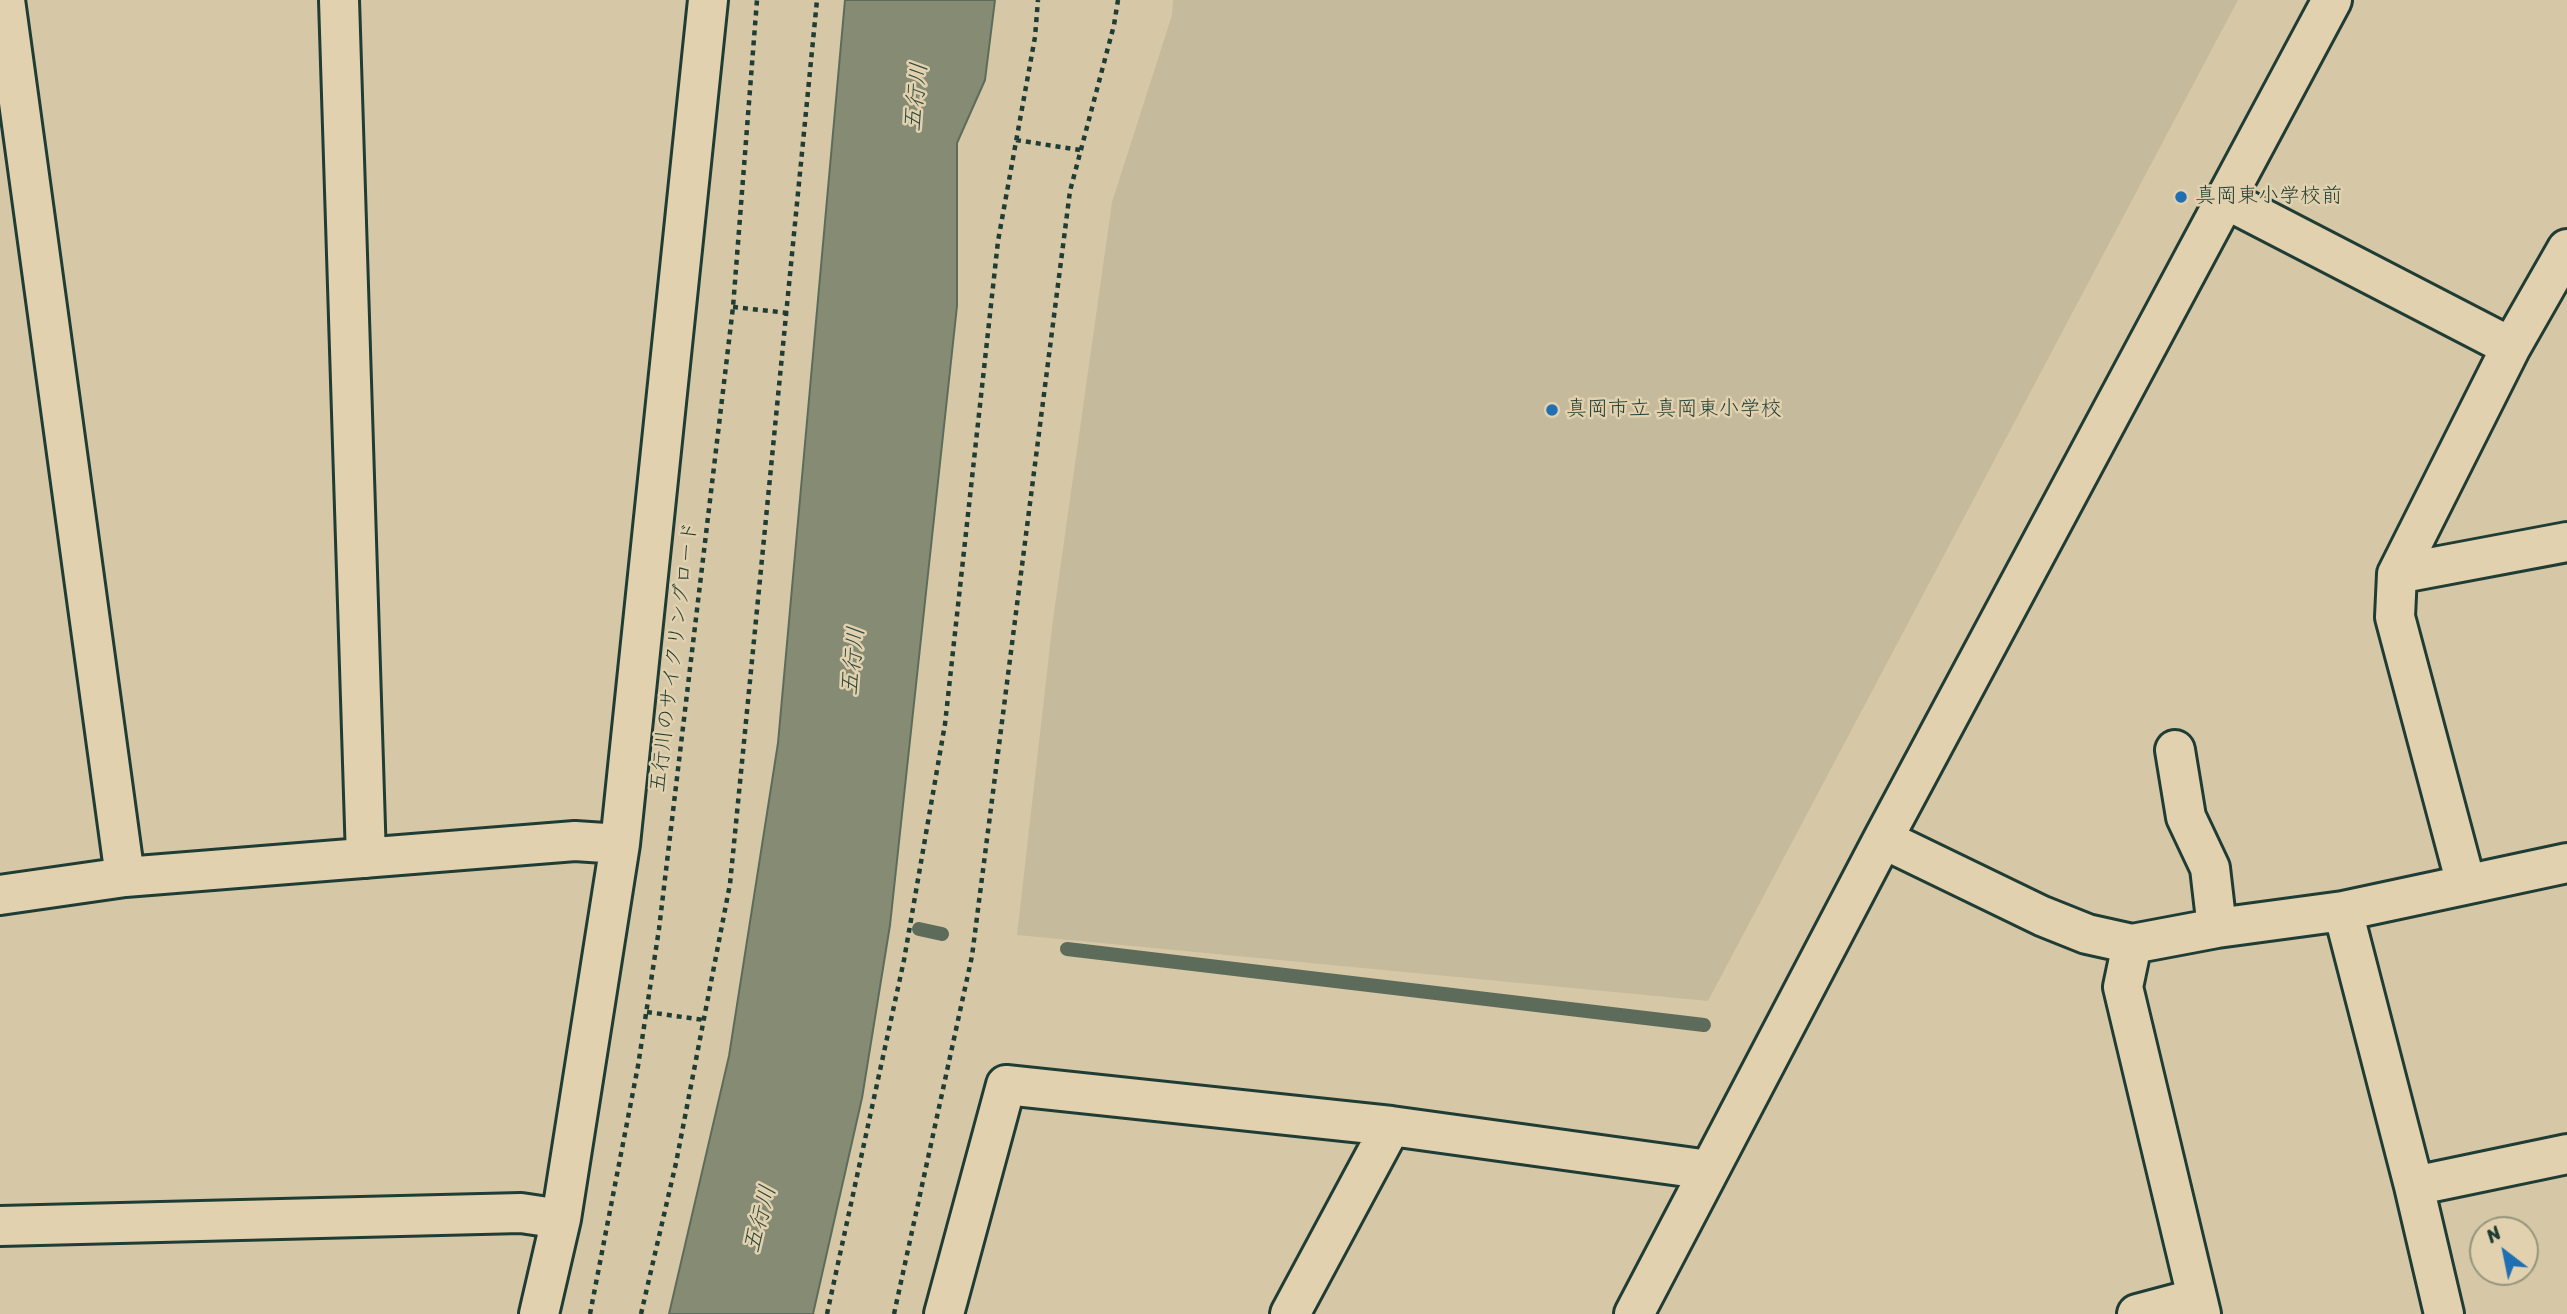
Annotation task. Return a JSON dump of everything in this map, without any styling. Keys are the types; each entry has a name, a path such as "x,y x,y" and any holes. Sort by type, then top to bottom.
{"street":[{"path":"5,0 125,877"},
{"path":"339,0 366,858"},
{"path":"539,1314 561,1219 621,844 708,0"},
{"path":"1634,1314 1883,839 2332,0"},
{"path":"2225,199 2511,347"},
{"path":"2466,884 2395,617 2397,574 2511,347 2567,249"},
{"path":"2397,574 2567,542"},
{"path":"2175,750 2186,817 2210,868 2217,928"},
{"path":"1883,839 2042,916 2087,934 2132,944 2217,928 2343,911 2567,863"},
{"path":"0,895 125,877 575,841 621,844"},
{"path":"2343,911 2444,1314"},
{"path":"2132,944 2123,987 2199,1306 2137,1314"},
{"path":"944,1314 1006,1085 1391,1126 1709,1170"},
{"path":"1290,1314 1391,1126"},
{"path":"2414,1186 2567,1154"},
{"path":"0,1226 521,1213 561,1219"}],"path":[{"name":"五行川のサイクリングロード","path":"590,1314 647,1012 659,929 733,307 757,0"},
{"path":"641,1314 676,1163 730,884 817,0"},
{"path":"827,1314 904,960 945,724 998,241 1035,37 1038,0"},
{"path":"894,1314 972,956 1070,191 1114,25 1118,0"},
{"path":"1016,140 1080,150"},
{"path":"733,307 788,313"},
{"path":"647,1012 704,1020"}],"shaded area":[{"name":"真岡市立 真岡東小学校","path":"1173,0 2238,0 1708,1001 1017,935 1053,619 1112,202 1172,15"}],"water":[{"name":"五行川","path":"845,0 995,0 985,80 957,143 957,306 890,925 862,1098 813,1314 669,1314 729,1056 778,743"}],"waterway":[{"path":"919,929 942,934"},
{"path":"1067,949 1704,1025"}],"place":[{"name":"真岡東小学校前","path":"2181,197"},
{"name":"真岡市立 真岡東小学校","path":"1552,410"}]}
